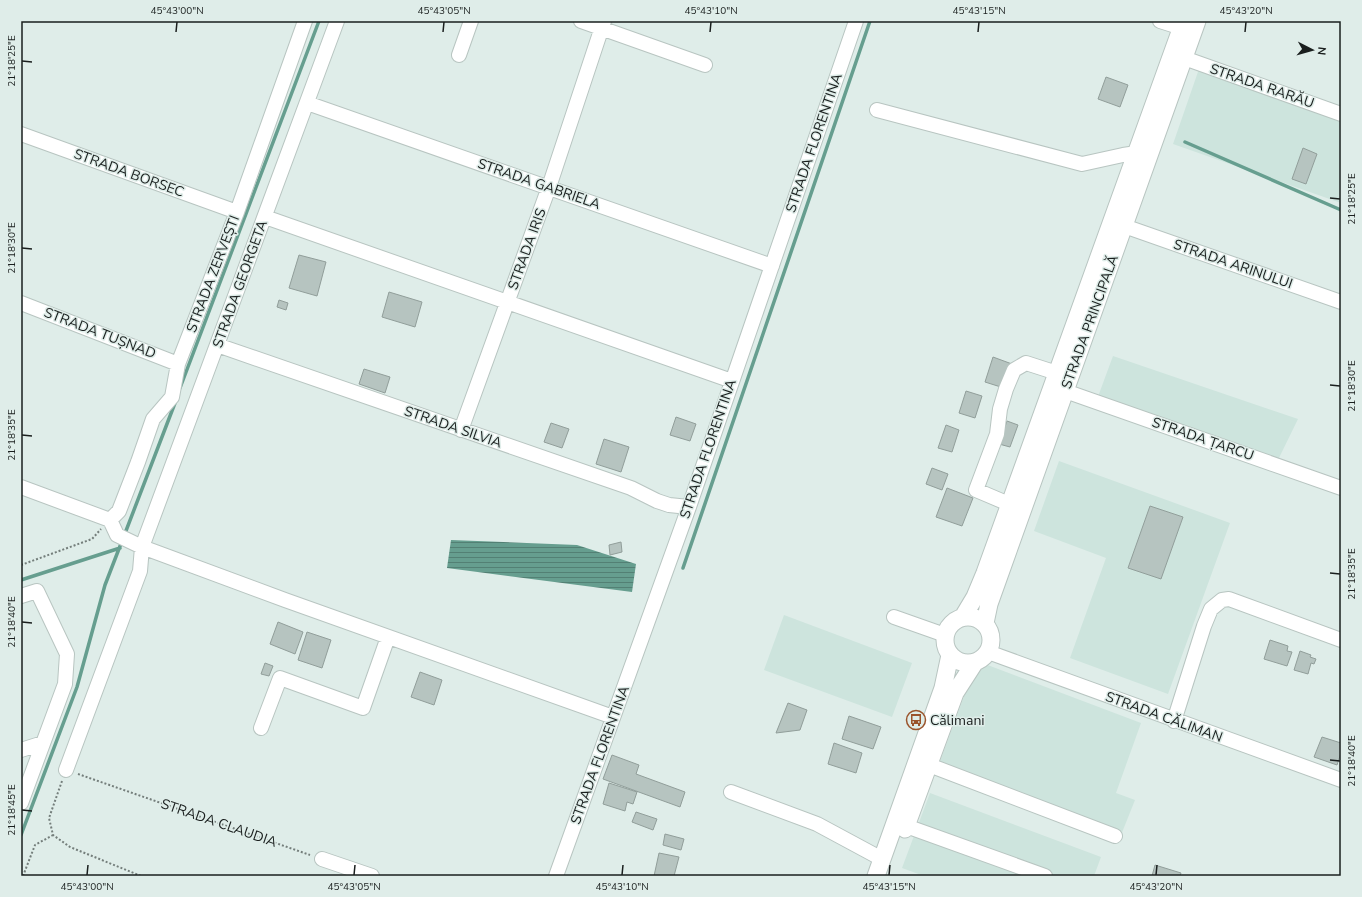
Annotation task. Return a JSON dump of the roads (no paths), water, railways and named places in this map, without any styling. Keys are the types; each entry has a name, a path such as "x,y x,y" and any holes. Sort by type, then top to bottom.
{"main road":[{"name":"STRADA PRINCIPALĂ","path":"985,623 989,604 1184,58 1187,23"},
{"name":"STRADA PRINCIPALĂ","path":"963,617 975,597 985,573 1137,153 1187,23"},
{"path":"889,876 955,693 990,647 991,634 985,623 975,617 963,617 951,623 945,635 945,645 950,655 959,662 970,663 981,657"},
{"path":"876,876 942,688 950,655"}],"street":[{"name":"STRADA ZERVEȘTI","path":"110,520 119,511 153,419 172,397 178,364 236,212 305,21"},
{"name":"STRADA GEORGETA","path":"66,770 140,571 142,547 337,21"},
{"path":"459,55 471,21"},
{"path":"581,21 603,25 705,65"},
{"name":"STRADA FLORENTINA","path":"556,876 689,507 856,21"},
{"path":"1160,21 1187,23"},
{"name":"STRADA IRIS","path":"461,430 549,188 603,25"},
{"name":"STRADA RARĂU","path":"1184,58 1341,114"},
{"name":"STRADA GABRIELA","path":"307,103 772,266"},
{"path":"877,110 1082,164 1137,153"},
{"name":"STRADA BORSEC","path":"21,134 236,212"},
{"path":"264,217 732,381"},
{"name":"STRADA ARINULUI","path":"1124,226 1341,302"},
{"name":"STRADA TUȘNAD","path":"21,303 178,364"},
{"name":"STRADA SILVIA","path":"217,345 631,488 657,501 669,505 689,507"},
{"path":"1009,504 976,490 997,434 1000,409 1006,389 1014,370 1026,363 1057,373"},
{"name":"STRADA ȚARCU","path":"1065,391 1341,488"},
{"path":"21,487 110,520 118,535 142,547 613,717"},
{"path":"21,596 37,590 67,654 65,684 21,803"},
{"path":"1174,720 1204,626 1211,610 1222,600 1229,599 1341,640"},
{"path":"894,617 945,635"},
{"path":"261,728 280,678 363,708 388,637"},
{"name":"STRADA CĂLIMAN","path":"981,657 1174,720 1341,780"},
{"path":"21,750 43,743"},
{"path":"929,765 1115,836"},
{"path":"731,792 817,824 882,859"},
{"path":"906,826 1045,876"},
{"path":"322,859 372,876"}],"waterway":[{"path":"180,388 319,21"},
{"path":"683,568 870,21"},
{"path":"1185,142 1341,210"},
{"path":"124,536 175,403"},
{"path":"21,835 77,687 105,585 122,541"},
{"path":"21,580 120,548"}],"place":[{"name":"Călimani","path":"916,720"}]}
